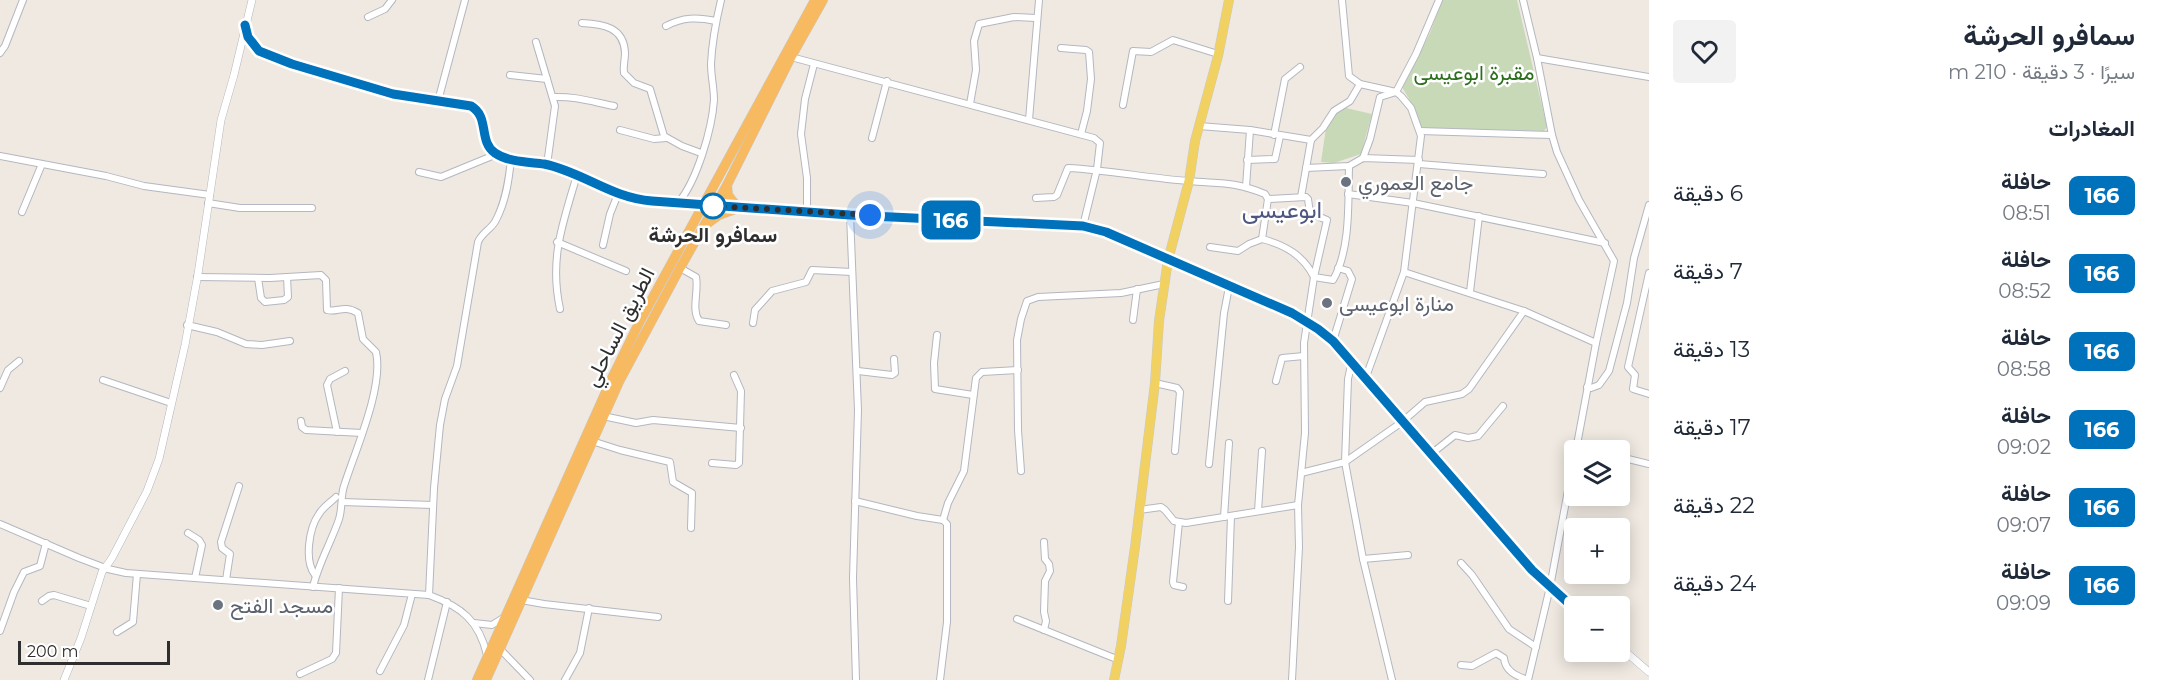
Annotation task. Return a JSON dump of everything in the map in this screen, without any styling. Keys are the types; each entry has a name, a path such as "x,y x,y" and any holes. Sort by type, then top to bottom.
{"highway":[{"name":"الطريق الساحلي","path":"477,680 626,349 816,0"},
{"name":"الطريق الساحلي","path":"486,680 619,382 727,185 791,57 823,0"},
{"path":"704,227 719,215 738,208 728,195 727,185"}],"main road":[{"path":"1114,680 1119,660 1139,510 1168,260 1189,181 1199,126 1218,54 1229,0"}],"street":[{"path":"0,53 23,0"},
{"path":"64,680 104,567 110,564 147,491 159,459 197,277 220,120 239,56 252,0"},
{"path":"368,17 385,9 392,0"},
{"path":"438,100 465,0"},
{"path":"678,203 687,190 709,131 714,103 711,68 716,21 721,0"},
{"path":"1029,120 1039,0"},
{"path":"1342,0 1349,76 1360,84 1396,92 1411,108 1420,131 1419,162 1404,272 1366,378"},
{"path":"1363,158 1380,97 1396,92 1416,54 1439,0"},
{"path":"1523,0 1552,135 1569,178 1614,261 1577,440"},
{"path":"666,26 679,19 698,17 716,21"},
{"path":"970,104 976,70 974,41 979,24 1014,17 1036,18"},
{"path":"582,23 610,26 617,34 624,45 624,73 634,83 650,89 661,130 667,138"},
{"path":"245,25 248,37 259,51"},
{"path":"1124,105 1133,51 1151,52 1173,40 1218,54"},
{"path":"536,42 553,97 555,114 547,165"},
{"path":"1061,48 1089,52 1091,79 1081,134"},
{"path":"239,56 251,50 259,51 360,86 393,94 465,104 479,110 487,142 497,154 511,159 547,165 577,175 634,200 850,215 1083,226 1106,232 1307,321 1333,341 1532,570 1564,599"},
{"path":"791,57 887,81 1081,134 1099,141 1097,169 1083,226"},
{"path":"1537,58 1649,77"},
{"path":"807,212 807,178 801,134 805,99 814,64"},
{"path":"1248,160 1275,159 1285,80 1300,67"},
{"path":"510,75 547,79"},
{"path":"873,138 887,81"},
{"path":"1301,197 1311,140 1323,128 1334,111 1350,101 1360,84"},
{"path":"553,97 569,96 614,106"},
{"path":"1199,126 1250,130 1311,140"},
{"path":"620,130 654,139 667,138 701,153"},
{"path":"1246,187 1250,130"},
{"path":"1420,131 1552,135"},
{"path":"419,172 441,177 497,154"},
{"path":"0,156 106,176 240,208 312,208"},
{"path":"1306,168 1349,166 1363,158 1543,174"},
{"path":"429,595 436,464 443,410 457,366 477,245 481,236 497,219 506,193 511,159"},
{"path":"22,213 42,164"},
{"path":"1314,277 1333,279 1338,268 1346,237 1349,166"},
{"path":"1036,198 1057,195 1068,168 1097,169 1189,181 1228,182 1265,194 1268,199 1262,239"},
{"path":"560,309 556,291 557,242 577,175"},
{"path":"603,245 610,214 618,194"},
{"path":"1348,194 1413,203 1605,243"},
{"path":"1268,199 1301,197 1308,199 1310,213 1327,220 1314,277 1304,356 1305,433 1298,506 1299,547 1292,680"},
{"path":"1587,387 1599,385 1609,370 1627,303 1634,258 1643,233 1649,205"},
{"path":"850,215 858,371 854,589 856,680"},
{"path":"1470,292 1479,216"},
{"path":"1210,247 1240,251 1249,244 1262,239 1300,256 1314,277"},
{"path":"557,242 626,271"},
{"path":"680,268 696,277 698,286 696,319 702,323 726,326"},
{"path":"1333,341 1352,279 1348,271 1338,268"},
{"path":"753,323 755,310 772,291 806,282 812,270 852,272"},
{"path":"1404,272 1524,311 1596,343"},
{"path":"1649,273 1628,367 1635,375 1633,389 1649,394"},
{"path":"197,277 258,278 307,274 324,276 327,310 343,308 358,313 363,339 376,352 378,373 362,433 343,488 343,509 315,575 313,587"},
{"path":"258,278 261,298 265,302 284,300 288,297 287,277"},
{"path":"1021,471 1017,340 1021,319 1029,298 1121,293 1164,285"},
{"path":"1209,464 1224,313 1229,287"},
{"path":"1133,320 1137,290"},
{"path":"1301,473 1345,462 1402,422 1425,402 1462,393 1469,389 1524,311"},
{"path":"187,325 217,332 246,344 262,345 290,341"},
{"path":"937,335 934,363 935,388 973,395"},
{"path":"1276,381 1282,358 1304,356"},
{"path":"858,371 892,375 895,373 894,359"},
{"path":"0,388 11,366 19,361"},
{"path":"1352,362 1348,374 1345,462 1363,559 1392,680"},
{"path":"943,520 948,502 964,471 976,378 982,372 1018,370"},
{"path":"337,432 327,385 330,378 345,371"},
{"path":"712,463 736,465 739,463 741,391 734,375"},
{"path":"103,380 171,403"},
{"path":"1155,383 1177,388 1180,392 1175,451"},
{"path":"1431,454 1455,435 1468,438 1478,436 1503,406"},
{"path":"603,416 636,423 653,420 741,428"},
{"path":"301,421 302,427 306,430 362,433"},
{"path":"592,441 670,462 673,482 692,493 691,528"},
{"path":"1228,601 1228,516 1225,480 1229,443"},
{"path":"1258,510 1262,451"},
{"path":"1630,459 1649,464"},
{"path":"226,580 230,554 222,548 221,542 238,486"},
{"path":"315,575 311,569 309,553 313,525 320,512 336,497"},
{"path":"855,501 943,520 947,524 945,565 947,605 940,680"},
{"path":"342,502 433,505"},
{"path":"1139,510 1161,507 1173,521 1179,522 1298,506"},
{"path":"1461,665 1472,666 1496,653 1504,658 1504,663 1516,676 1528,680 1550,587 1565,506"},
{"path":"1179,522 1173,582 1174,585 1183,587"},
{"path":"0,524 104,567 138,574 429,595 456,607 473,623 483,639 487,655"},
{"path":"188,533 200,540 202,545 195,578"},
{"path":"1044,542 1045,559 1050,567 1050,574 1045,581 1046,621 1044,630"},
{"path":"0,631 17,584 24,572 40,566 46,543"},
{"path":"1363,559 1408,555"},
{"path":"1461,563 1472,574 1509,629 1536,648"},
{"path":"117,632 133,622 138,574"},
{"path":"300,674 332,659 336,653 339,588"},
{"path":"380,671 404,625 412,594"},
{"path":"42,601 54,595 91,606"},
{"path":"522,600 658,618"},
{"path":"428,680 447,602"},
{"path":"565,680 580,653 589,608"},
{"path":"473,623 492,626 505,616"},
{"path":"1017,619 1119,660"},
{"path":"500,649 530,680"},
{"path":"1630,656 1649,672"}],"green space":[{"name":"مقبرة ابوعيسى","path":"1442,0 1517,0 1547,127 1544,131 1420,126 1412,104 1402,87 1430,33"},
{"path":"1346,108 1372,114 1361,154 1334,163 1321,162 1326,128 1337,110"}],"bus line":[{"name":"166","path":"245,25 250,41 259,51 292,64 393,94 471,106 479,110 489,147 497,154 514,160 558,168 627,198 642,201 850,215 1083,226 1106,232 1292,313 1307,321 1333,341 1469,500 1532,570 1564,599"}],"place":[{"name":"جامع العموري","path":"1346,182"},
{"name":"سمافرو الحرشة","path":"713,206"},
{"name":"منارة ابوعيسى","path":"1327,303"},
{"name":"مسجد الفتح","path":"218,605"}],"district":[{"name":"ابوعيسى","path":"1282,209"}],"route":[{"path":"713,206 870,215"}]}
